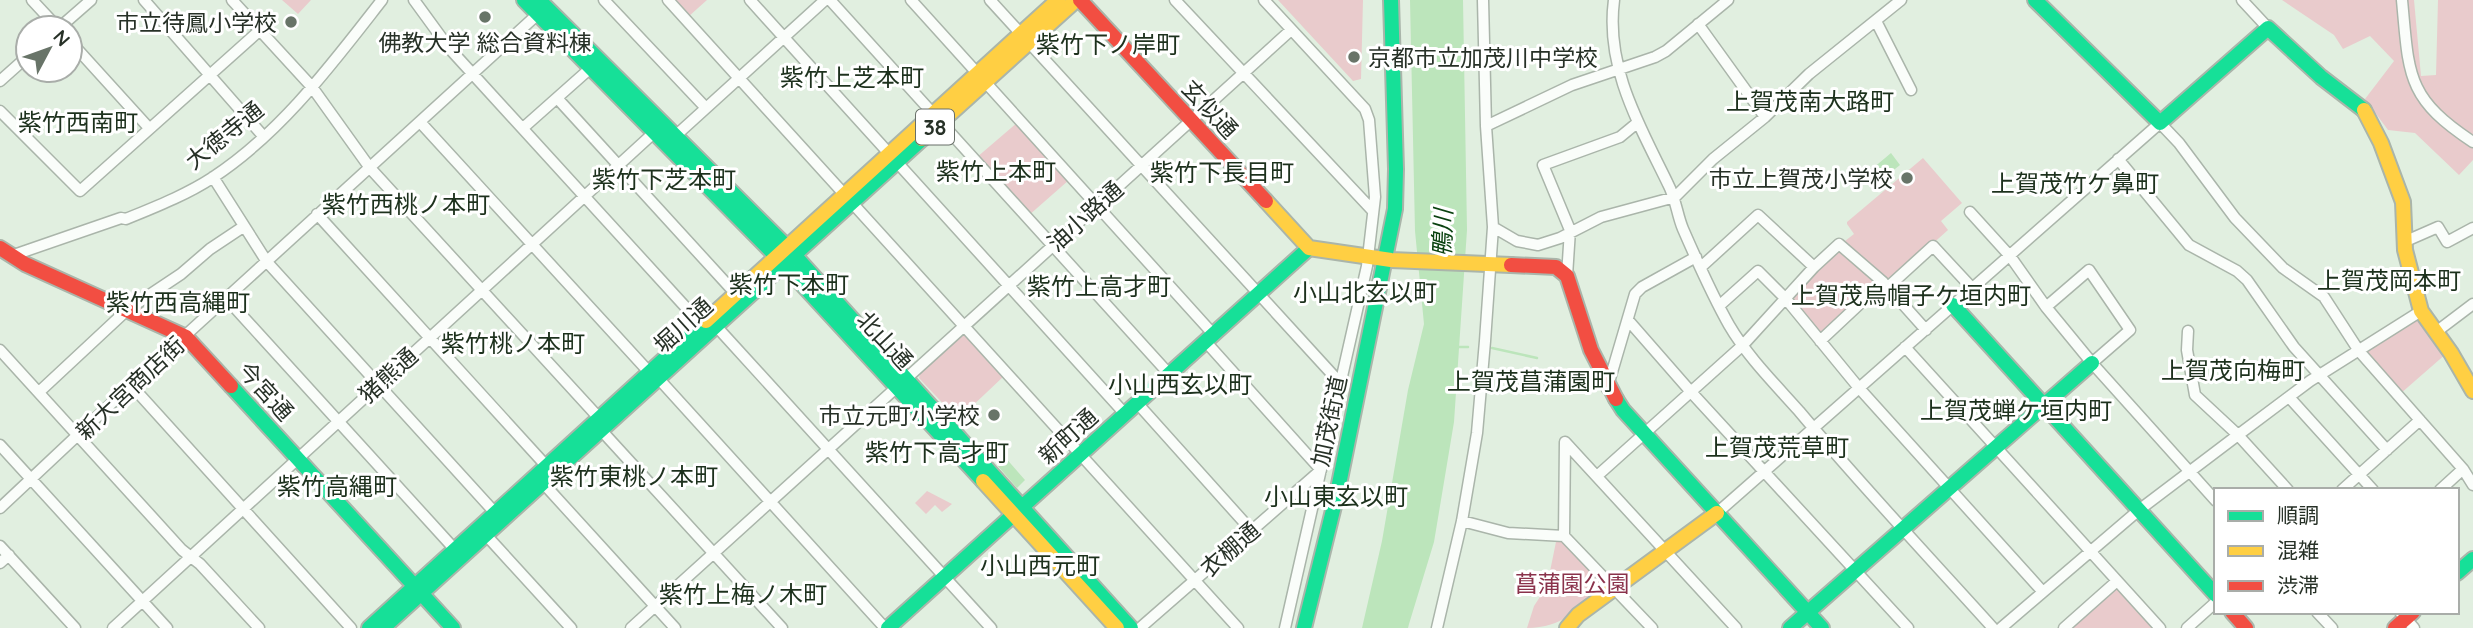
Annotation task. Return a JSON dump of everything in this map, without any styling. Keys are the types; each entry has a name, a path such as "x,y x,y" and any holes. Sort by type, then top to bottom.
{"street":[{"path":"32,0 46,14"},
{"path":"74,14 90,0"},
{"path":"144,0 264,137"},
{"path":"232,0 312,88 370,167 482,289 782,628"},
{"name":"大徳寺通","path":"4,253 125,219 190,191 213,177 264,137 312,88 382,0"},
{"path":"414,0 449,48 583,197 701,324 716,326 991,628"},
{"name":"北山通","path":"524,0 544,5 595,64 785,256 1018,512 1117,628"},
{"path":"604,0 706,108"},
{"path":"668,0 1238,628"},
{"path":"750,0 1126,415"},
{"path":"671,140 824,0"},
{"path":"830,0 1170,375"},
{"path":"911,0 1096,206 1321,470"},
{"path":"990,0 1342,385"},
{"name":"堀川通","path":"1025,38 1058,0"},
{"name":"堀川通","path":"369,628 417,590 654,375 716,326 785,256 1025,38 1078,0"},
{"name":"玄似通","path":"1078,0 1309,248"},
{"path":"1175,0 1373,211"},
{"path":"1264,0 1365,109 1369,120 1375,197 1368,257 1342,385 1285,628"},
{"name":"加茂街道","path":"1304,628 1337,494 1388,259 1392,221 1391,164 1385,89 1383,0"},
{"name":"加茂街道","path":"1391,0 1396,169 1392,221"},
{"path":"1437,628 1462,521 1477,433 1486,265 1493,227 1486,126 1483,0"},
{"path":"1614,0 1612,37 1619,71 1637,123 1675,197 1682,226 1719,306 1743,345 1813,428 1993,628"},
{"path":"1486,126 1572,85 1639,64 1666,51 1728,0"},
{"path":"1493,227 1517,241 1538,245 1601,216 1675,197 1713,159 1765,117 1809,74 1901,0"},
{"path":"2035,0 2160,123 2252,236 2283,268 2324,297 2359,351 2463,469 2473,485"},
{"path":"2242,0 2321,77 2347,94 2365,111 2381,143 2403,202 2406,250 2421,311 2473,391"},
{"path":"2402,0 2408,62 2415,88 2436,115 2473,142"},
{"name":"新大宮商店街","path":"0,508 317,214 473,74 544,5"},
{"path":"1876,21 1911,90"},
{"path":"1698,24 1765,117"},
{"path":"1566,627 1615,587 1717,513 2268,28"},
{"name":"油小路通","path":"631,628 1291,30"},
{"path":"0,111 80,191 259,31"},
{"path":"84,56 149,128"},
{"path":"523,128 595,64"},
{"path":"0,81 14,68"},
{"path":"557,98 735,293"},
{"path":"420,122 887,628"},
{"path":"1637,123 1620,137 1543,165 1570,232 1567,276 1586,337 1607,389 1822,628"},
{"name":"猪熊通","path":"113,628 659,128"},
{"path":"2118,159 2189,245 2237,271 2247,280 2294,347 2387,450"},
{"path":"213,177 267,262 498,516"},
{"path":"1970,212 2010,256 2046,307 2092,363 2214,499"},
{"path":"317,214 430,338 675,628"},
{"path":"1607,389 1635,294 1642,286 1698,262 1758,215 1814,267"},
{"path":"39,392 127,310 181,274 201,256 243,227"},
{"path":"2406,241 2438,227 2448,242 2473,228"},
{"path":"1597,476 1743,345 1814,267 1839,244 1885,284 1926,330"},
{"path":"1820,341 1933,246 1972,288"},
{"path":"1309,248 1388,259 1556,267 1567,276"},
{"name":"新町通","path":"887,628 1309,248"},
{"name":"今宮通","path":"4,253 186,337 453,628"},
{"name":"堀川通","path":"654,375 701,324 735,293 785,256"},
{"path":"1790,628 2130,330 2089,270 2046,307"},
{"path":"1719,306 1758,271 1786,299 1858,388 2043,592"},
{"path":"226,298 458,552"},
{"path":"2436,332 2473,304"},
{"path":"1953,305 2214,592"},
{"path":"2001,628 2139,510 2238,435 2319,375 2421,311"},
{"path":"1628,320 1908,628"},
{"path":"2188,331 2187,350 2195,395 2238,435 2286,488"},
{"path":"1905,347 2160,628"},
{"path":"0,350 182,550 200,564 260,628"},
{"path":"0,371 11,363"},
{"path":"131,385 351,628"},
{"path":"2289,397 2371,488"},
{"path":"1138,404 1251,530"},
{"path":"2344,488 2420,420"},
{"path":"1564,536 1564,442 1736,628"},
{"path":"0,445 167,628"},
{"path":"2442,488 2463,469"},
{"name":"衣棚通","path":"1140,628 1321,470"},
{"name":"北山通","path":"1018,512 1131,628"},
{"name":"堀川通","path":"458,552 486,535 498,516"},
{"path":"1462,521 1508,533 1564,536 1652,628"},
{"path":"486,535 571,628"},
{"path":"0,546 75,628"},
{"path":"0,563 9,555"},
{"path":"2459,571 2473,559"},
{"path":"2064,628 2117,581"},
{"name":"堀川通","path":"383,628 417,590"},
{"path":"2187,628 2214,604"},
{"path":"2234,614 2246,628"},
{"path":"2319,614 2332,628"}],"green space":[{"path":"282,0 311,0 298,14"},
{"path":"672,0 707,0 688,17"},
{"name":"京都市立加茂川中学校","path":"1278,0 1363,0 1361,79 1353,81"},
{"path":"2282,0 2414,0 2421,76 2436,75 2438,0 2473,0 2473,160 2459,175 2415,133 2388,130 2365,99 2394,61 2370,36 2343,49 2334,35"},
{"path":"1018,122 1069,180 1028,216 976,158"},
{"path":"1923,158 1962,203 1941,221 1948,230 1891,281 1886,281 1845,246 1845,241 1854,234 1847,222"},
{"path":"1839,250 1878,282 1821,336 1789,300"},
{"path":"2422,316 2447,353 2400,394 2367,357 2367,350"},
{"path":"967,335 1004,376 967,411 962,406 951,412 919,378 921,370 957,338"},
{"path":"927,491 952,504 942,512 935,505 926,514 915,503"},
{"name":"菖蒲園公園","path":"1557,537 1565,538 1606,583 1606,587 1561,621 1527,628 1534,606 1547,586"},
{"path":"2115,589 2121,590 2155,628 2069,628"}],"water":[{"name":"鴨川","path":"1410,0 1463,0 1467,230 1454,422 1434,542 1408,628 1362,628 1382,541 1408,390 1424,324 1415,231"},
{"path":"1891,153 1900,165 1875,185 1866,174"},
{"path":"1004,456 1025,480 1017,488 996,464"}],"waterway":[{"path":"1457,347 1468,347"},
{"path":"1492,348 1537,358"}],"traffic: fast":[{"path":"524,0 776,256 983,481"},
{"path":"539,0 787,247 1131,628"},
{"path":"1304,628 1337,494 1395,209 1391,0"},
{"path":"2035,0 2160,123 2268,28 2321,77 2364,110"},
{"path":"383,628 922,139"},
{"path":"888,628 1309,248"},
{"path":"1953,305 2214,593"},
{"path":"369,628 706,321"},
{"path":"1790,628 2092,363"},
{"path":"231,386 453,628"},
{"path":"1616,399 1623,410 1822,628"},
{"path":"2459,571 2473,559"}],"traffic: slow":[{"path":"706,321 1058,0"},
{"path":"922,139 1076,0"},
{"path":"2364,110 2381,143 2403,202 2405,250 2421,311 2451,353 2473,391"},
{"path":"1266,201 1309,248 1391,260 1511,265"},
{"path":"983,481 1117,628"},
{"path":"1567,628 1578,615 1717,513"}],"traffic: jam":[{"path":"1080,0 1266,201"},
{"path":"0,248 25,264 186,337 231,386"},
{"path":"1511,265 1556,267 1567,276 1591,350 1616,399"},
{"path":"2234,614 2246,628"},
{"path":"2395,628 2411,614"}],"place":[{"name":"佛教大学 総合資料棟","path":"485,17"},
{"name":"市立待鳳小学校","path":"291,22"},
{"name":"京都市立加茂川中学校","path":"1354,57"},
{"name":"市立上賀茂小学校","path":"1907,178"},
{"name":"市立元町小学校","path":"994,415"}],"district":[{"name":"紫竹下ノ岸町","path":"1108,44"},
{"name":"紫竹上芝本町","path":"852,77"},
{"name":"上賀茂南大路町","path":"1810,101"},
{"name":"紫竹西南町","path":"78,122"},
{"name":"紫竹上本町","path":"996,171"},
{"name":"紫竹下長目町","path":"1222,172"},
{"name":"紫竹下芝本町","path":"664,179"},
{"name":"上賀茂竹ケ鼻町","path":"2075,183"},
{"name":"紫竹西桃ノ本町","path":"406,204"},
{"name":"上賀茂岡本町","path":"2389,280"},
{"name":"紫竹下本町","path":"789,284"},
{"name":"紫竹上高才町","path":"1099,286"},
{"name":"小山北玄以町","path":"1365,292"},
{"name":"上賀茂烏帽子ケ垣内町","path":"1911,295"},
{"name":"紫竹西高縄町","path":"178,302"},
{"name":"紫竹桃ノ本町","path":"513,343"},
{"name":"上賀茂向梅町","path":"2233,370"},
{"name":"上賀茂菖蒲園町","path":"1531,381"},
{"name":"小山西玄以町","path":"1180,384"},
{"name":"上賀茂蝉ケ垣内町","path":"2016,410"},
{"name":"上賀茂荒草町","path":"1777,447"},
{"name":"紫竹下高才町","path":"937,452"},
{"name":"紫竹東桃ノ本町","path":"634,476"},
{"name":"紫竹高縄町","path":"337,486"},
{"name":"小山東玄以町","path":"1336,496"},
{"name":"小山西元町","path":"1040,565"},
{"name":"紫竹上梅ノ木町","path":"743,594"}]}
